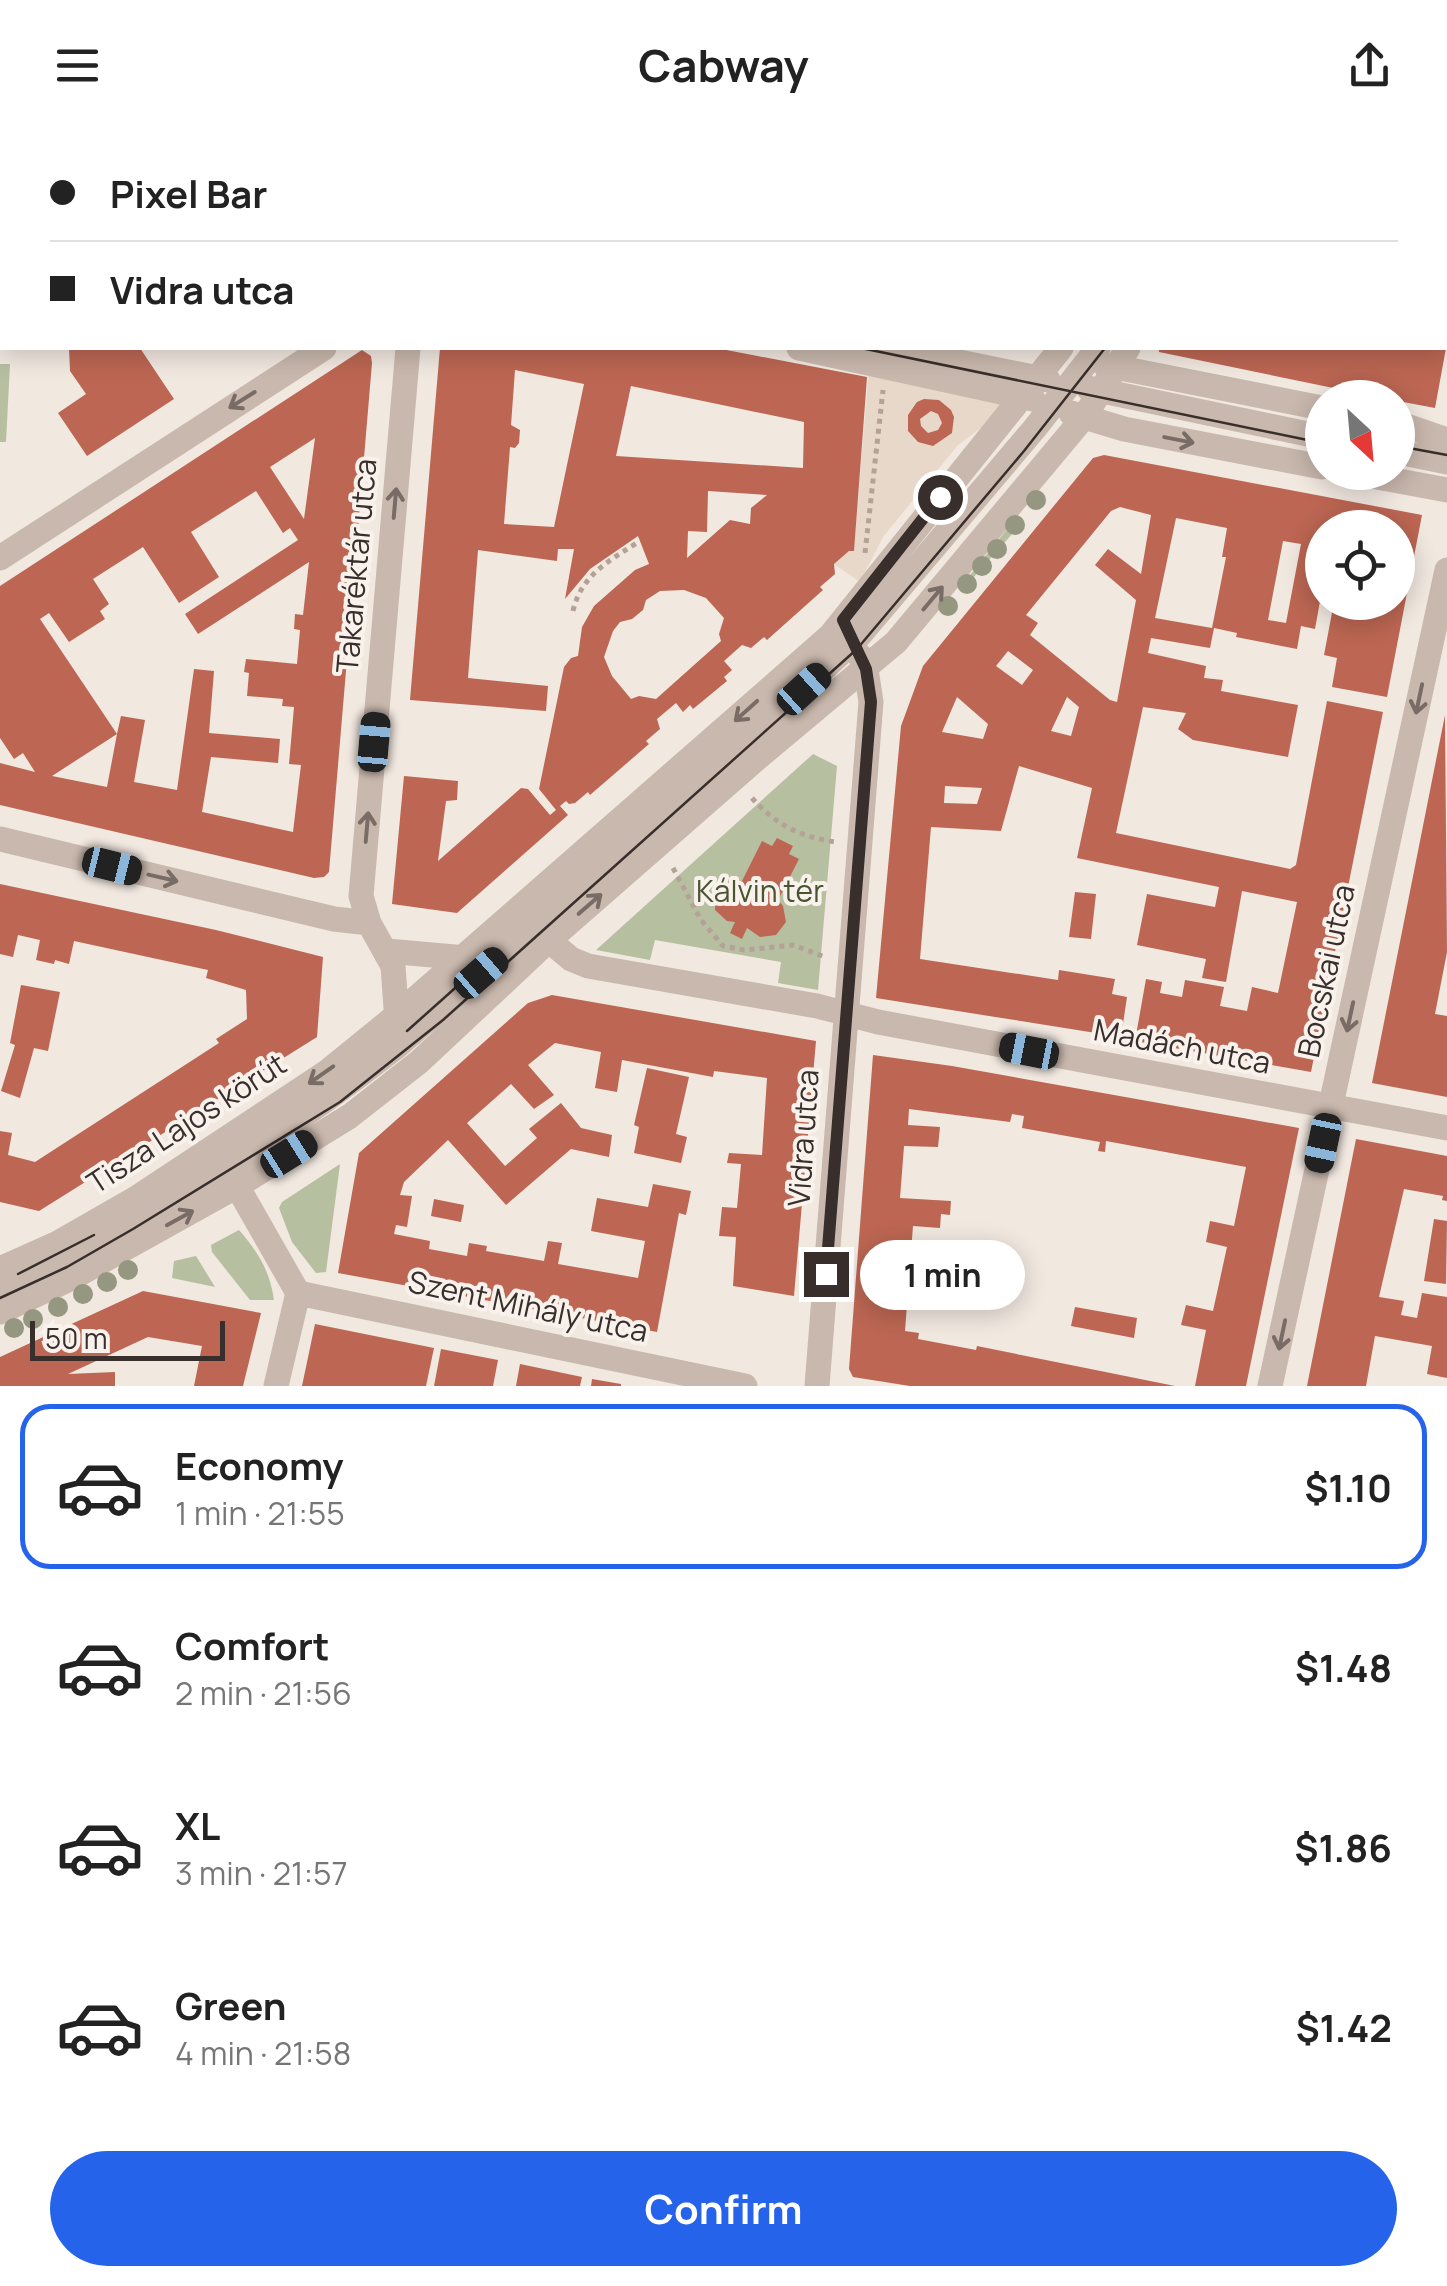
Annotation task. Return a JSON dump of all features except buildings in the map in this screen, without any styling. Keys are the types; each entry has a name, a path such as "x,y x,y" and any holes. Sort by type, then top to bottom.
{"street":[{"path":"0,558 321,350"},
{"path":"814,350 888,360 1044,370 1092,355 1123,357 1305,404"},
{"path":"983,350 1044,370 1069,384 1305,433"},
{"name":"Takaréktár utca","path":"397,1015 396,982 387,950 369,923 360,896 406,351"},
{"name":"Tisza Lajos körút","path":"0,1269 56,1244 138,1197 350,1116 432,1051 541,933 848,631 1053,406 1092,355"},
{"name":"Tisza Lajos körút","path":"0,1290 64,1261 336,1095 507,950 541,933 866,669 896,642 1084,417 1123,357"},
{"path":"1044,370 1053,406 1124,429 1305,464"},
{"name":"Tisza Lajos körút","path":"0,1312 72,1278 225,1166 326,1072 734,722 848,631 853,604 1044,370"},
{"path":"1415,429 1447,440"},
{"path":"1415,455 1447,462"},
{"path":"1415,484 1447,490"},
{"name":"Bocskai utca","path":"1270,1386 1447,570"},
{"path":"533,896 541,933 571,959 588,966 847,1014 871,702 866,669 848,631"},
{"path":"0,839 334,919 369,923"},
{"path":"387,950 461,959"},
{"name":"Tisza Lajos körút","path":"461,959 507,950"},
{"path":"387,1086 396,1048 397,1015 443,1020 466,1014"},
{"name":"Madách utca","path":"847,1014 1447,1128"},
{"name":"Vidra utca","path":"818,1386 847,1014"},
{"path":"225,1166 298,1292 276,1386"},
{"name":"Szent Mihály utca","path":"298,1292 745,1386"}],"path":[{"path":"857,565 864,554 888,360"},
{"path":"573,611 578,591 592,573 640,541"},
{"path":"752,798 788,830 836,842"},
{"path":"673,868 701,920 723,946 744,950 793,946 828,958"}],"green space":[{"path":"0,364 10,364 6,442 0,442"},
{"path":"1017,521 1019,525 1013,533 965,587 966,580"},
{"name":"Kálvin tér","path":"813,754 837,766 818,990 778,983 781,962 655,940 650,960 596,950"},
{"path":"340,1164 326,1272 316,1273 292,1242 279,1208 282,1202"},
{"path":"239,1230 262,1262 274,1300 250,1300 212,1252 211,1245"},
{"path":"196,1256 215,1287 172,1278 174,1261"}],"shaded area":[{"path":"869,368 1006,398 986,424 957,446 883,537 860,582 834,564 854,550"}],"tram line":[{"path":"871,350 1305,439"},
{"path":"0,1298 67,1267 133,1229 340,1102 443,1020 857,649 1103,350"},
{"path":"1415,449 1447,455"},
{"path":"407,1031 463,981"},
{"path":"18,1274 94,1235"}],"route":[{"path":"826,1274 871,702 866,669 843,620 940,497"}]}
